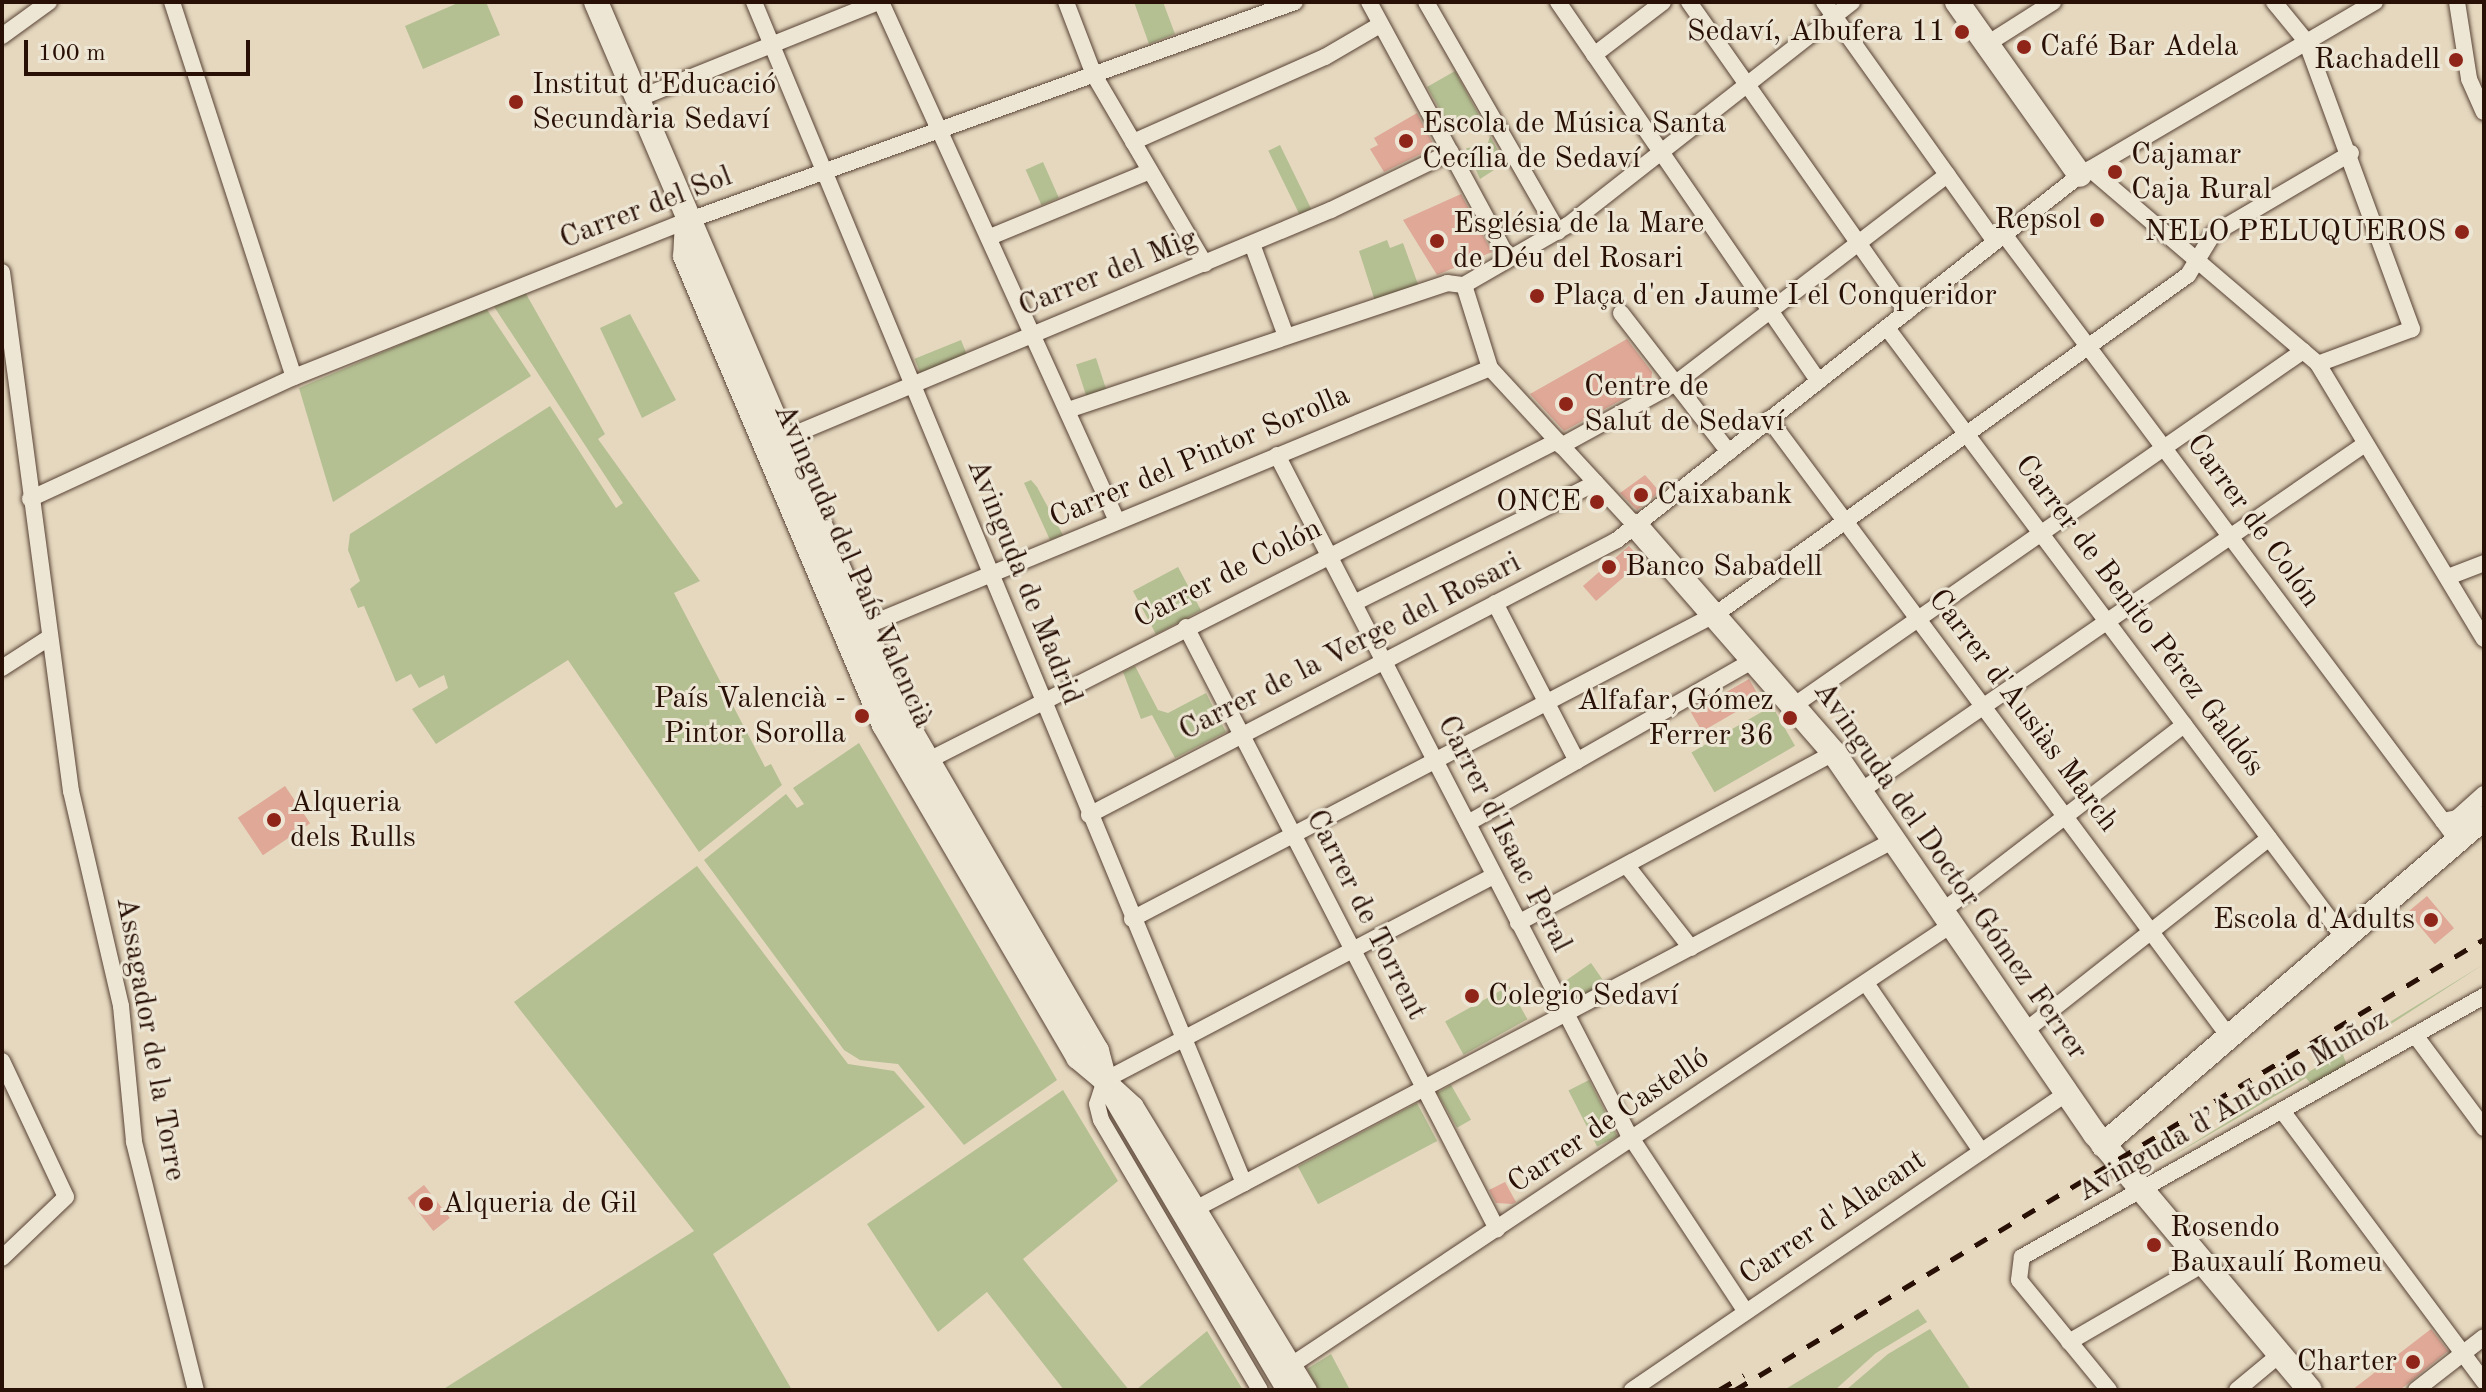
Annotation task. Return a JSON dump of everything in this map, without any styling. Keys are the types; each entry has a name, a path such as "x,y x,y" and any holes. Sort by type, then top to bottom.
{"street":[{"path":"2,36 49,2"},
{"path":"172,2 294,377"},
{"name":"Avinguda de Madrid","path":"754,2 1244,1183"},
{"path":"637,99 880,2 1035,335 1117,521"},
{"path":"1066,2 1094,75 1205,264"},
{"path":"1369,2 1378,26 1508,258"},
{"path":"1426,2 1558,232"},
{"path":"1558,2 1818,381"},
{"path":"1594,55 1663,2"},
{"path":"1689,2 1907,312"},
{"path":"1068,410 1447,283 1464,285 1558,232 1747,84 1829,9 1852,2"},
{"path":"1957,2 1984,46 2085,172 2318,364 2484,639"},
{"path":"1984,46 2053,2"},
{"path":"2274,2 2306,41 2351,153 2412,329 2318,364"},
{"path":"2085,172 2375,2"},
{"path":"2457,2 2466,68 2484,112"},
{"name":"Avinguda del País Valencià","path":"597,3 687,221 783,439 852,632 902,757 1078,1057 1135,1105 1309,1390"},
{"name":"Carrer del Sol","path":"30,499 294,377 687,221 1283,5"},
{"name":"Carrer de Colón","path":"1829,9 1947,175 2088,343 2229,538 2458,841"},
{"path":"1133,142 1325,57 1378,26"},
{"name":"Carrer del Mig","path":"783,439 1252,244 1451,152"},
{"path":"1132,919 1716,614 1847,523 2088,343 2188,275 2213,234 2351,153"},
{"path":"990,237 1150,171"},
{"name":"Carrer de la Verge del Rosari","path":"1089,815 1636,526 1999,236 2085,172"},
{"name":"Carrer de Colón","path":"927,761 1328,553 1559,444 1676,383 1947,175"},
{"name":"Avinguda del País Valencià","path":"687,221 685,256 852,632 1097,1051 1105,1080 1097,1104 1101,1120 1260,1390"},
{"path":"1252,244 1286,336"},
{"name":"Assagador de la Torre","path":"2,272 47,639 71,791 121,1006 134,1142 196,1390"},
{"path":"1464,285 1490,368"},
{"path":"1621,313 1729,452"},
{"name":"Carrer de Benito Pérez Galdós","path":"1887,328 2344,938"},
{"path":"1796,704 2303,351"},
{"name":"Carrer del Pintor Sorolla","path":"852,632 1490,368"},
{"name":"Avinguda del Doctor Gómez Ferrer","path":"1490,368 1796,704 1862,790 1950,916 2103,1145 2310,1390"},
{"name":"Carrer d'Ausiàs March","path":"1769,419 1922,619 2230,1038"},
{"path":"1862,790 2365,444"},
{"name":"Carrer d'Isaac Peral","path":"1277,455 1632,1140 1746,1312"},
{"path":"1354,603 1596,483"},
{"path":"2448,577 2484,563"},
{"path":"1495,603 1577,761"},
{"name":"Carrer de Torrent","path":"1186,627 1497,1229"},
{"path":"2,668 47,639"},
{"path":"1468,823 1756,659"},
{"name":"Carrer de Castelló","path":"1293,1364 1866,983 2184,725"},
{"path":"1518,923 1834,753"},
{"path":"902,757 927,761"},
{"path":"2443,821 2457,818 2484,794"},
{"path":"2103,1145 2484,818"},
{"path":"2025,1031 2269,838"},
{"path":"1199,1207 1896,839"},
{"path":"1627,866 1691,948"},
{"path":"1289,1390 1105,1080 1494,876"},
{"path":"1866,983 1981,1151"},
{"name":"Avinguda d’Antonio Muñoz","path":"2069,1342 2017,1271 2022,1257 2484,996"},
{"path":"2415,1035 2484,1128"},
{"path":"2,1061 66,1197 2,1258"},
{"name":"Carrer d'Alacant","path":"1632,1390 2067,1093"},
{"path":"2283,1112 2484,1382"},
{"path":"2109,1390 2069,1342 2202,1265"},
{"path":"2416,1390 2484,1337"},
{"path":"2237,1390 2279,1355"}],"green space":[{"path":"460,2 486,2 500,35 423,69 405,26"},
{"path":"1134,2 1163,2 1175,34 1149,44"},
{"path":"1455,71 1487,130 1457,117 1454,134 1427,87"},
{"path":"1490,136 1505,163 1480,179 1466,148 1487,146"},
{"path":"1280,145 1311,209 1299,215 1268,151"},
{"path":"1043,162 1059,198 1042,205 1026,170"},
{"path":"1387,240 1390,248 1403,243 1419,287 1375,301 1359,251"},
{"path":"525,292 605,434 598,439 700,581 674,593 765,767 771,764 782,785 699,852 568,660 436,744 412,709 448,688 444,675 419,688 411,674 396,682 364,606 358,608 350,589 360,581 348,550 350,534 550,406 616,508 623,503 493,305"},
{"path":"486,308 531,376 333,502 299,388"},
{"path":"630,314 676,400 642,418 600,328"},
{"path":"961,340 968,357 921,375 915,359"},
{"path":"1096,358 1107,391 1087,398 1076,364"},
{"path":"1031,480 1063,535 1050,540 1024,483"},
{"path":"1178,567 1201,610 1156,634 1133,591"},
{"path":"1135,666 1158,710 1168,713 1206,693 1226,732 1175,758 1152,715 1141,719 1123,672"},
{"path":"1772,706 1795,746 1714,792 1691,753"},
{"path":"859,743 1057,1080 964,1145 898,1064 860,1060 844,1050 704,860 786,794 797,808 804,804 793,788"},
{"path":"697,866 848,1064 894,1071 925,1107 713,1254 792,1390 442,1390 694,1231 514,1002"},
{"path":"1591,963 1605,983 1574,1004 1561,984"},
{"path":"2484,964 2343,1055 2347,1065 2312,1085 2306,1078 2164,1161"},
{"path":"1509,986 1527,1019 1464,1055 1445,1021"},
{"path":"1589,1080 1618,1136 1597,1147 1569,1090"},
{"path":"1451,1085 1471,1120 1457,1128 1437,1093"},
{"path":"1063,1090 1118,1181 1023,1259 1129,1390 1064,1390 987,1292 938,1332 867,1224"},
{"path":"1417,1103 1437,1141 1318,1204 1298,1166"},
{"path":"1918,1309 1927,1322 1876,1353 1835,1390 1784,1390"},
{"path":"1930,1329 1971,1390 1846,1390 1888,1354"},
{"path":"1207,1331 1243,1390 1136,1390 1155,1374"},
{"path":"1331,1354 1350,1390 1319,1390 1307,1369"}],"building":[{"name":"Escola de Música Santa Cecília de Sedaví","path":"1417,113 1435,147 1384,172 1370,149 1378,145 1374,138"},
{"name":"Església de la Mare de Déu del Rosari","path":"1461,194 1492,252 1437,275 1403,220"},
{"path":"1627,339 1652,372 1651,384 1564,431 1530,394"},
{"name":"Caixabank","path":"1645,475 1660,492 1637,510 1620,493"},
{"name":"Banco Sabadell","path":"1629,546 1642,561 1596,601 1583,586"},
{"path":"1749,679 1760,698 1702,732 1691,712"},
{"name":"Alqueria dels Rulls","path":"285,786 310,823 263,855 238,818"},
{"name":"Escola d'Adults","path":"2427,896 2454,928 2435,944 2408,912"},
{"path":"1505,1182 1516,1202 1512,1204 1496,1203 1489,1190"},
{"name":"Alqueria de Gil","path":"424,1185 450,1218 433,1231 407,1198"},
{"name":"Charter","path":"2431,1329 2448,1351 2400,1390 2352,1390"}],"railway":[{"path":"1735,1390 2484,939"},
{"path":"1719,1390 1744,1375"}],"place":[{"name":"Sedaví, Albufera 11","path":"1962,32"},
{"name":"Café Bar Adela","path":"2024,47"},
{"name":"Rachadell","path":"2456,60"},
{"name":"Institut d'Educació Secundària Sedaví","path":"516,102"},
{"name":"Escola de Música Santa Cecília de Sedaví","path":"1406,141"},
{"name":"Cajamar Caja Rural","path":"2115,172"},
{"name":"Repsol","path":"2097,220"},
{"name":"NELO PELUQUEROS","path":"2462,232"},
{"name":"Església de la Mare de Déu del Rosari","path":"1437,241"},
{"name":"Plaça d'en Jaume I el Conqueridor","path":"1537,296"},
{"name":"Centre de Salut de Sedaví","path":"1566,404"},
{"name":"Caixabank","path":"1641,495"},
{"name":"ONCE","path":"1597,502"},
{"name":"Banco Sabadell","path":"1609,567"},
{"name":"País Valencià - Pintor Sorolla","path":"862,716"},
{"name":"Alfafar, Gómez Ferrer 36","path":"1790,718"},
{"name":"Alqueria dels Rulls","path":"274,820"},
{"name":"Escola d'Adults","path":"2431,920"},
{"name":"Colegio Sedaví","path":"1472,996"},
{"name":"Alqueria de Gil","path":"426,1204"},
{"name":"Rosendo Bauxaulí Romeu","path":"2154,1245"},
{"name":"Charter","path":"2413,1362"}]}
